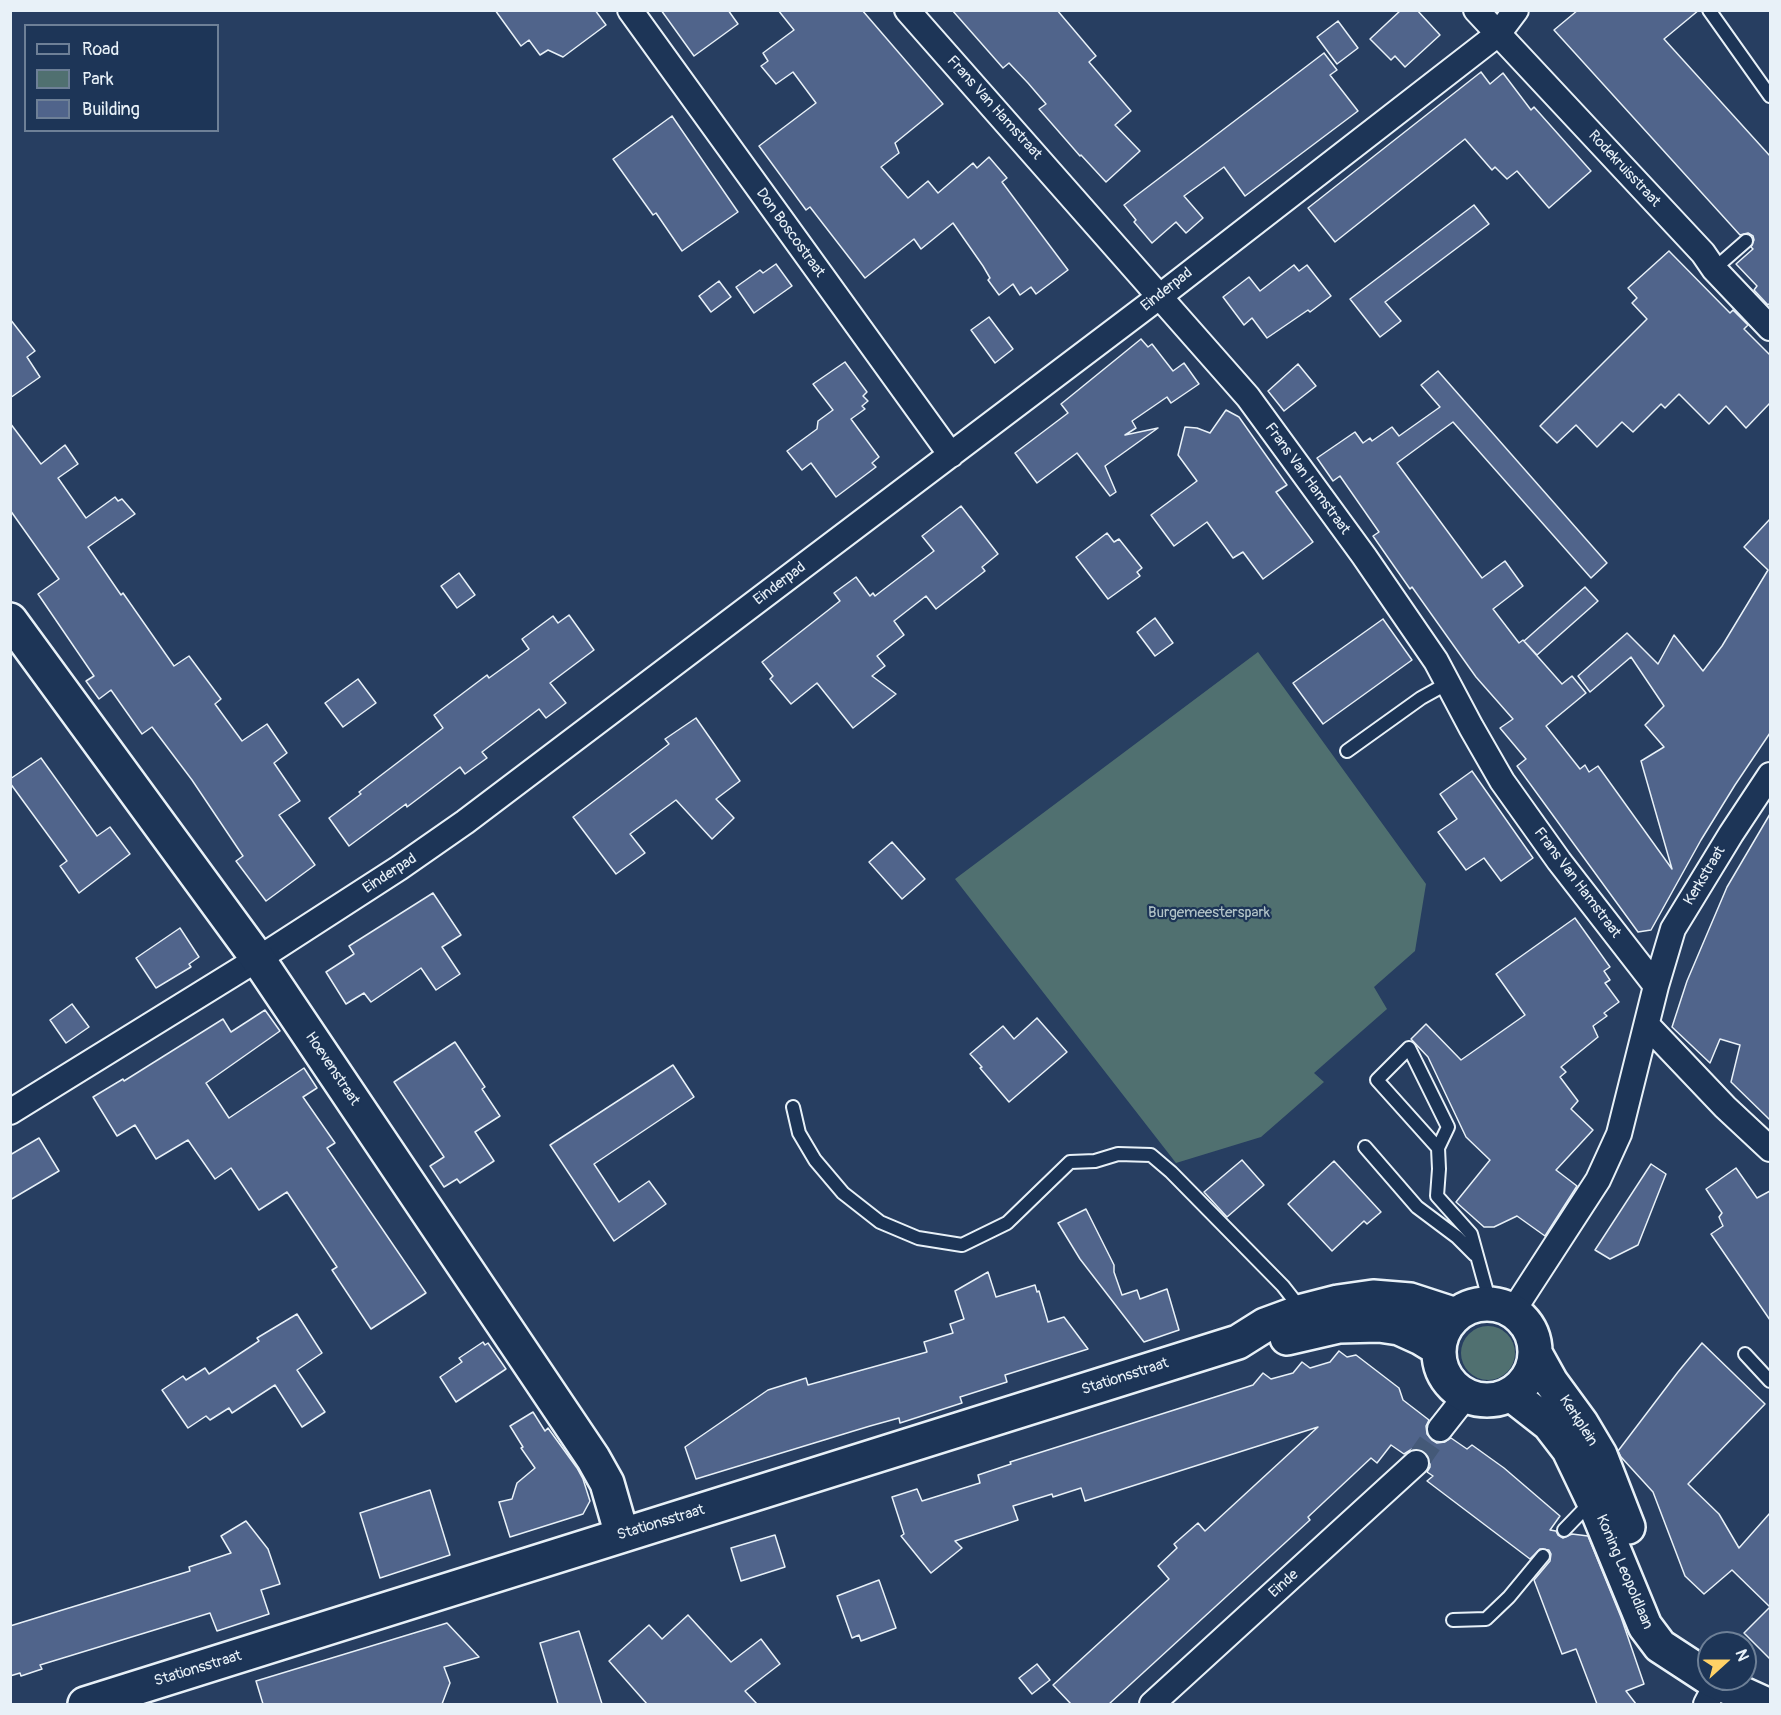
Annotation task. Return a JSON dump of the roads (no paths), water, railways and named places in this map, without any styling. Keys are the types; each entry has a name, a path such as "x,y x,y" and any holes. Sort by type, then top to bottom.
{"main road":[{"name":"Hoevenstraat","path":"10,620 258,958 593,1458 607,1483 622,1535"},
{"name":"Stationsstraat","path":"1307,1321 1338,1302 1373,1297 1410,1300 1456,1315"},
{"path":"1502,1307 1466,1308 1456,1315 1444,1330 1439,1349 1441,1369 1451,1385 1466,1396 1481,1401 1497,1400 1512,1395 1533,1371 1536,1354"},
{"name":"Kerkplein","path":"1502,1307 1527,1324 1534,1338 1536,1354 1551,1382 1581,1423 1600,1455 1604,1495"},
{"name":"Stationsstraat","path":"85,1704 1238,1342 1265,1325 1307,1321 1340,1326 1378,1325 1399,1328 1439,1349"},
{"name":"Kerkplein","path":"1512,1395 1549,1424 1604,1495"},
{"name":"Koning Leopoldlaan","path":"1604,1495 1654,1593 1697,1667"},
{"name":"Koning Leopoldlaan","path":"1732,1691 1765,1704"}],"street":[{"name":"Don Boscostraat","path":"630,10 951,455"},
{"name":"Frans Van Hamstraat","path":"907,10 1248,397 1364,556 1436,661 1502,781 1559,861 1656,986"},
{"name":"Rodekruisstraat","path":"1476,10 1770,328"},
{"name":"Einderpad","path":"10,1112 258,958 399,868 465,822 1159,297 1498,34 1516,10"},
{"name":"Kerkstraat","path":"1656,986 1673,929 1770,775"},
{"path":"1502,1307 1598,1180 1619,1134 1656,986"},
{"path":"1647,1025 1725,1107 1770,1149"},
{"path":"1440,1429 1466,1396"},
{"name":"Einde","path":"1152,1704 1416,1463"}],"lane":[{"path":"1709,10 1770,96"},
{"path":"1714,269 1746,241"},
{"path":"1347,751 1421,698 1448,683"},
{"path":"1438,1148 1377,1080 1409,1048 1448,1127 1438,1148 1440,1169 1437,1196 1471,1234 1476,1256 1502,1307"},
{"path":"793,1107 799,1133 843,1193 880,1222 918,1238 962,1245 1007,1223 1070,1162 1095,1161 1118,1154 1151,1155 1171,1172 1283,1286 1307,1321"},
{"path":"1365,1147 1417,1207 1457,1237 1476,1256"},
{"path":"1745,1354 1770,1381"},
{"path":"1564,1530 1604,1495"},
{"path":"1453,1620 1486,1620 1509,1597 1543,1556"}],"tunnel":[{"path":"1416,1463 1440,1429"}],"park label":[{"name":"Burgemeesterspark","path":"1209,913"}]}
